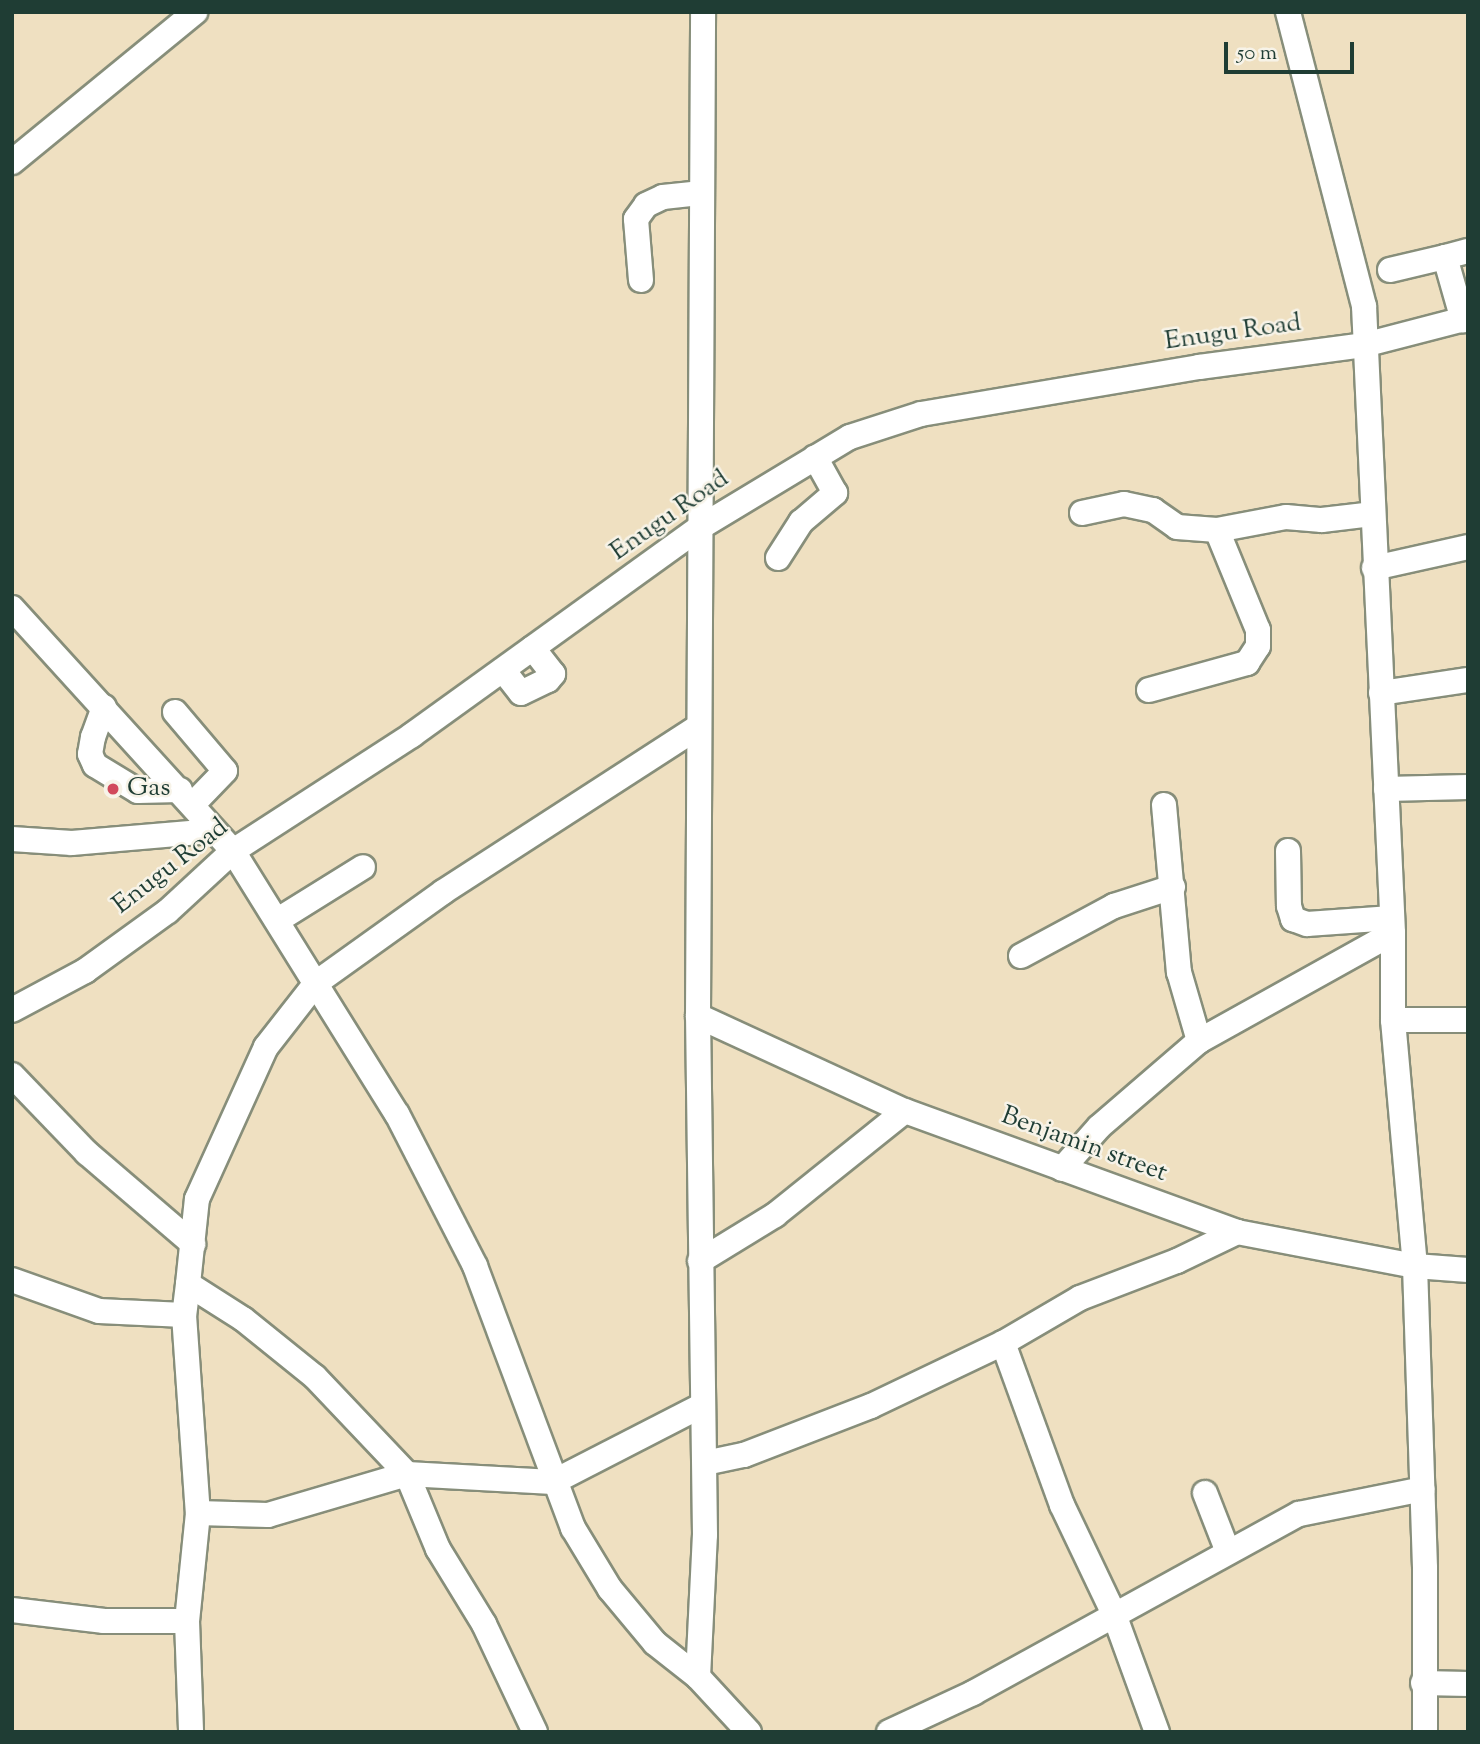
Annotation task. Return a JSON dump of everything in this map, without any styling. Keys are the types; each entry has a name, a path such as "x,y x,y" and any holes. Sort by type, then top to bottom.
{"street":[{"path":"12,162 195,12"},
{"path":"698,1677 705,1463 701,1406 705,1319 700,1261 698,1016 703,12"},
{"path":"1288,12 1364,306 1392,925 1393,1020 1415,1266 1423,1489 1425,1732"},
{"path":"641,280 636,219 646,205 663,197 702,193"},
{"path":"1390,270 1457,254 1465,319"},
{"name":"Enugu Road","path":"12,1010 85,971 168,911 233,851 279,825 503,670 699,528 850,437 921,414 1199,367 1364,345 1465,319"},
{"path":"778,558 801,522 835,493 815,457"},
{"path":"1082,513 1125,503 1153,510 1177,527 1217,530 1286,517 1322,520 1372,514"},
{"path":"1149,690 1247,663 1258,646 1258,630 1217,530"},
{"path":"1374,568 1468,547"},
{"path":"12,608 233,851 397,1114 475,1266 552,1482 610,1589 655,1643 698,1677 749,1732"},
{"path":"503,670 521,693 548,680 553,674 534,648"},
{"path":"1381,694 1468,680"},
{"path":"104,707 91,746 95,765 138,790 186,797 225,771 175,712"},
{"path":"191,1732 187,1621 198,1513 184,1315 197,1199 235,1110 266,1047 316,984 443,892 698,727"},
{"path":"1386,789 1468,787"},
{"path":"1164,805 1180,972 1199,1041"},
{"path":"12,839 72,843 213,831"},
{"path":"1288,852 1289,906 1293,919 1307,924 1392,925"},
{"path":"278,920 363,867"},
{"path":"1021,956 1114,906 1173,887"},
{"path":"1062,1169 1099,1127 1199,1041 1392,925"},
{"name":"Benjamin street","path":"698,1016 905,1111 1237,1232 1415,1266 1468,1270"},
{"path":"1393,1020 1468,1020"},
{"path":"12,1075 95,1161 193,1244"},
{"path":"700,1261 775,1215 905,1111"},
{"path":"705,1463 744,1455 871,1406 1003,1343 1080,1298 1177,1261 1237,1232"},
{"path":"14,1283 99,1311 184,1315"},
{"path":"188,1284 243,1319 315,1377 407,1474 438,1549 484,1624 535,1732"},
{"path":"1003,1343 1062,1505 1114,1614 1157,1732"},
{"path":"198,1513 268,1515 407,1474 552,1482 701,1406"},
{"path":"889,1732 973,1692 1299,1514 1423,1489"},
{"path":"1206,1493 1228,1552"},
{"path":"12,1610 104,1621 187,1621"},
{"path":"1423,1683 1468,1684"}],"place":[{"name":"Gas","path":"113,789"}]}
